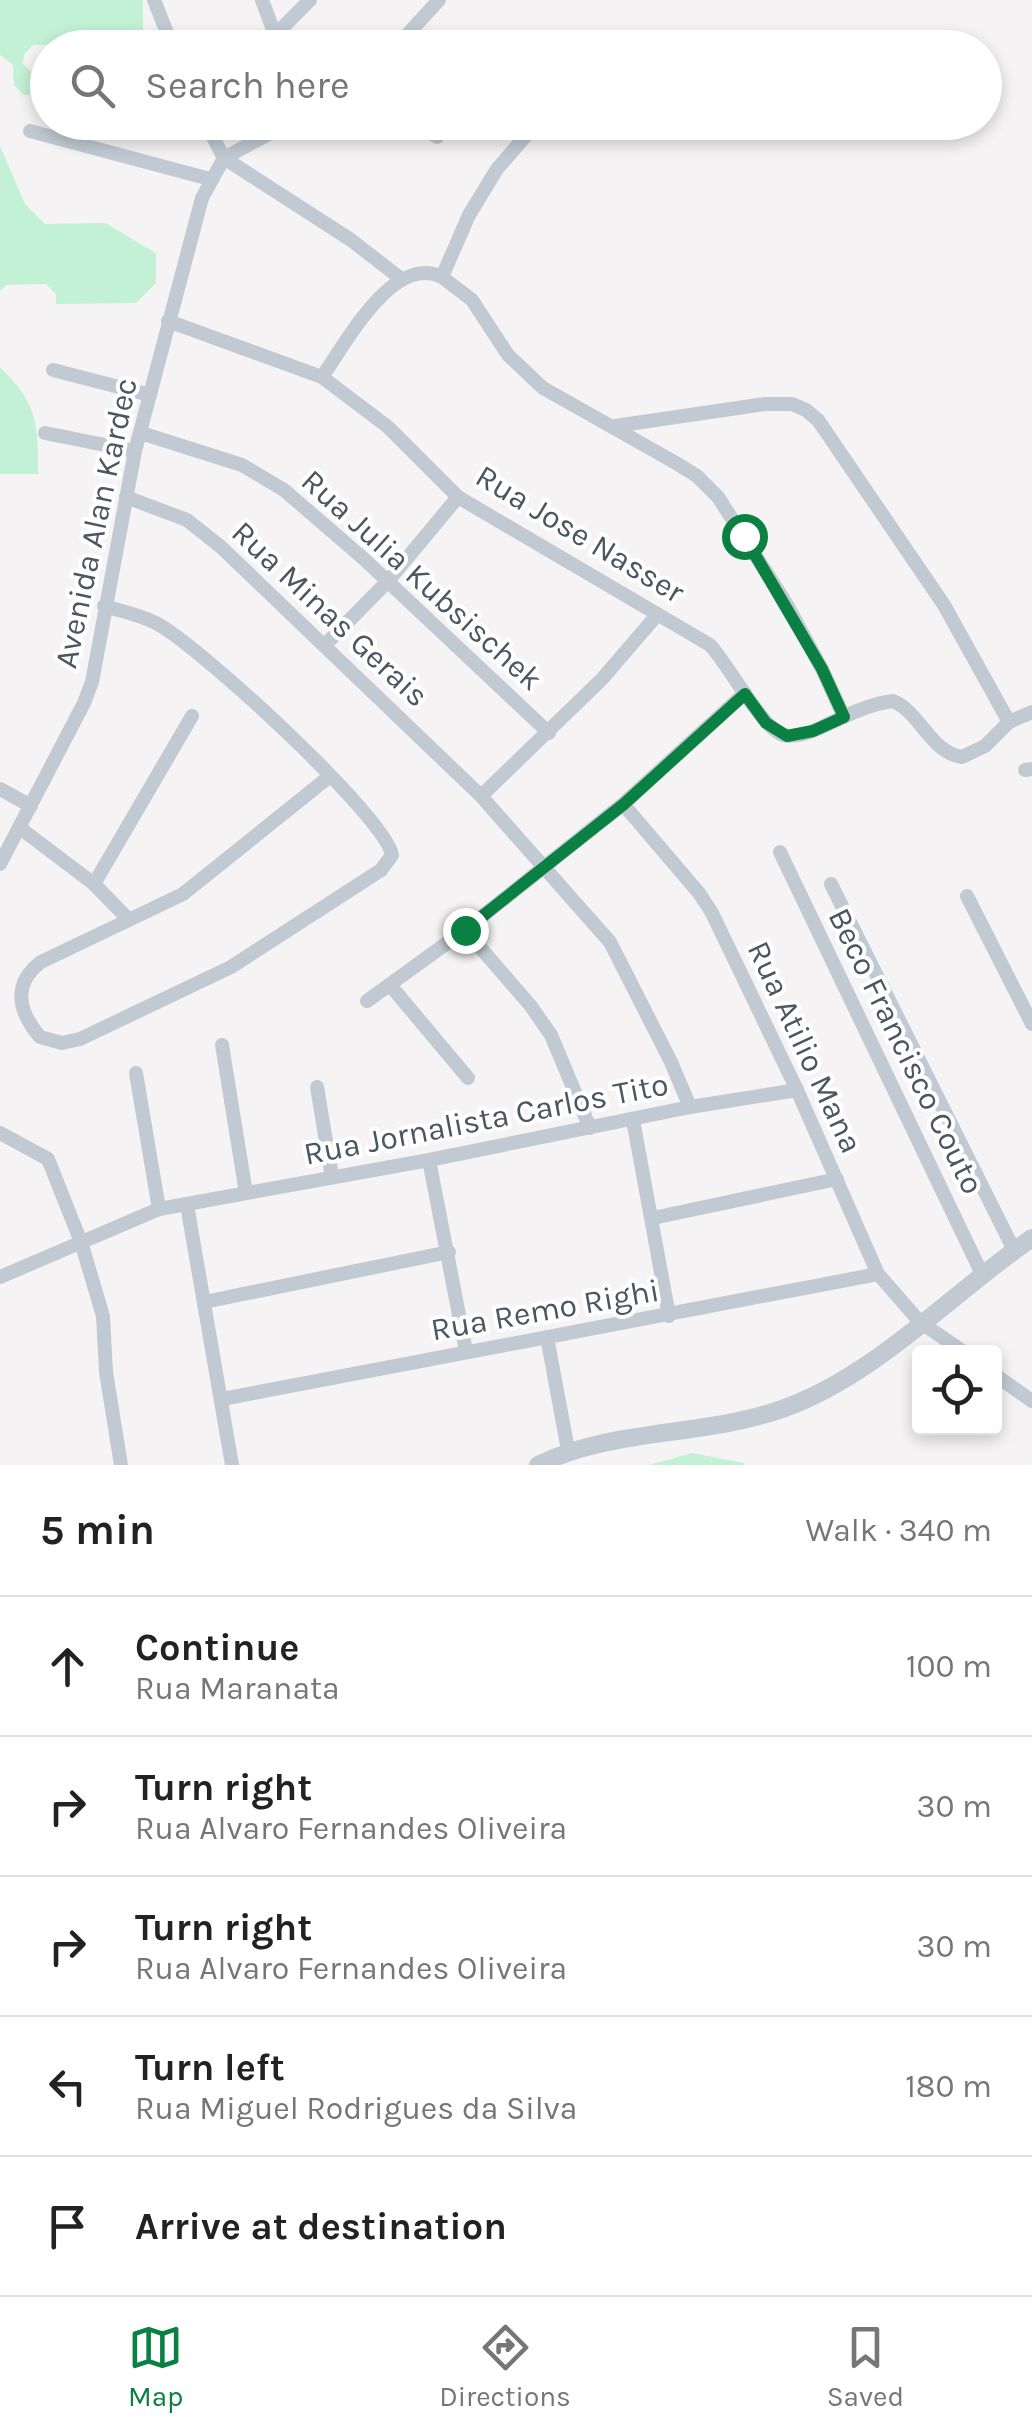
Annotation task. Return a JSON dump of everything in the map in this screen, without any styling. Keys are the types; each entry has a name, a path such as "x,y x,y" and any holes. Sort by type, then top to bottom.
{"street":[{"path":"154,0 165,30"},
{"path":"262,0 274,30"},
{"path":"287,30 310,0"},
{"path":"412,30 439,0"},
{"path":"70,140 210,180"},
{"path":"214,140 224,158 351,240 400,278"},
{"path":"224,158 258,140"},
{"path":"442,277 469,215 497,169 522,140"},
{"name":"Avenida Alan Kardec","path":"0,864 84,703 98,654 135,451 168,321 210,180 224,158"},
{"path":"322,377 379,299 400,278 420,271 442,277 472,300 508,355 543,388 697,476 718,497 786,603 844,717 894,701 942,749 962,757 986,746 1009,722 1032,712"},
{"name":"Rua Jose Nasser","path":"168,321 322,377 388,428 458,496 710,644 766,723 787,736 813,731 844,717"},
{"path":"53,370 150,394"},
{"path":"615,426 765,404 792,404 806,410 818,420 944,605 1009,722"},
{"path":"45,432 135,451"},
{"name":"Rua Julia Kubsischek","path":"141,434 242,465 264,476 388,582 549,733"},
{"path":"325,646 388,582 458,496"},
{"name":"Rua Minas Gerais","path":"126,497 187,520 221,546 481,796 610,942 690,1107"},
{"path":"104,606 154,622 219,670 330,776 381,832 392,855 380,870 231,967 80,1038 62,1043 40,1036 25,1014 21,994 22,982 30,971 182,894 330,776"},
{"path":"481,796 549,733 656,615"},
{"path":"367,1001 465,930 624,804 745,694"},
{"path":"94,884 192,716"},
{"path":"0,790 32,806"},
{"name":"Rua Atilio Mana","path":"624,804 712,913 797,1090 878,1274 920,1322 954,1345"},
{"path":"20,828 94,884 129,920"},
{"name":"Beco Francisco Couto","path":"780,852 982,1274"},
{"path":"831,884 1014,1250"},
{"path":"967,896 1032,1024"},
{"path":"465,930 551,1035 590,1128"},
{"path":"390,985 468,1078"},
{"path":"222,1046 246,1193"},
{"path":"136,1072 159,1209"},
{"path":"318,1086 332,1177"},
{"name":"Rua Jornalista Carlos Tito","path":"0,1277 159,1209 797,1090"},
{"path":"633,1120 669,1316"},
{"path":"0,1132 44,1155 52,1164 102,1316 106,1372 122,1465"},
{"path":"429,1160 450,1252 466,1351"},
{"path":"653,1218 836,1179"},
{"path":"186,1205 232,1465"},
{"path":"538,1465 568,1450 777,1411 803,1402 844,1379 1032,1238"},
{"path":"204,1302 450,1252"},
{"name":"Rua Remo Righi","path":"222,1399 878,1274"},
{"path":"547,1338 568,1450"},
{"path":"1002,1380 1032,1401"}],"green space":[{"path":"0,0 143,0 143,30 30,30 30,48 24,54 23,64 30,70 30,95 24,95 14,85 13,65 0,55"},
{"path":"0,146 25,204 45,224 105,223 156,253 156,283 136,303 56,304 56,294 46,284 6,285 0,291"},
{"path":"0,367 29,404 36,428 38,474 0,474"},
{"path":"692,1453 744,1463 745,1465 649,1465"}],"route":[{"path":"465,930 624,804 745,694 766,723 787,736 813,731 844,717 786,603 744,536"}]}
